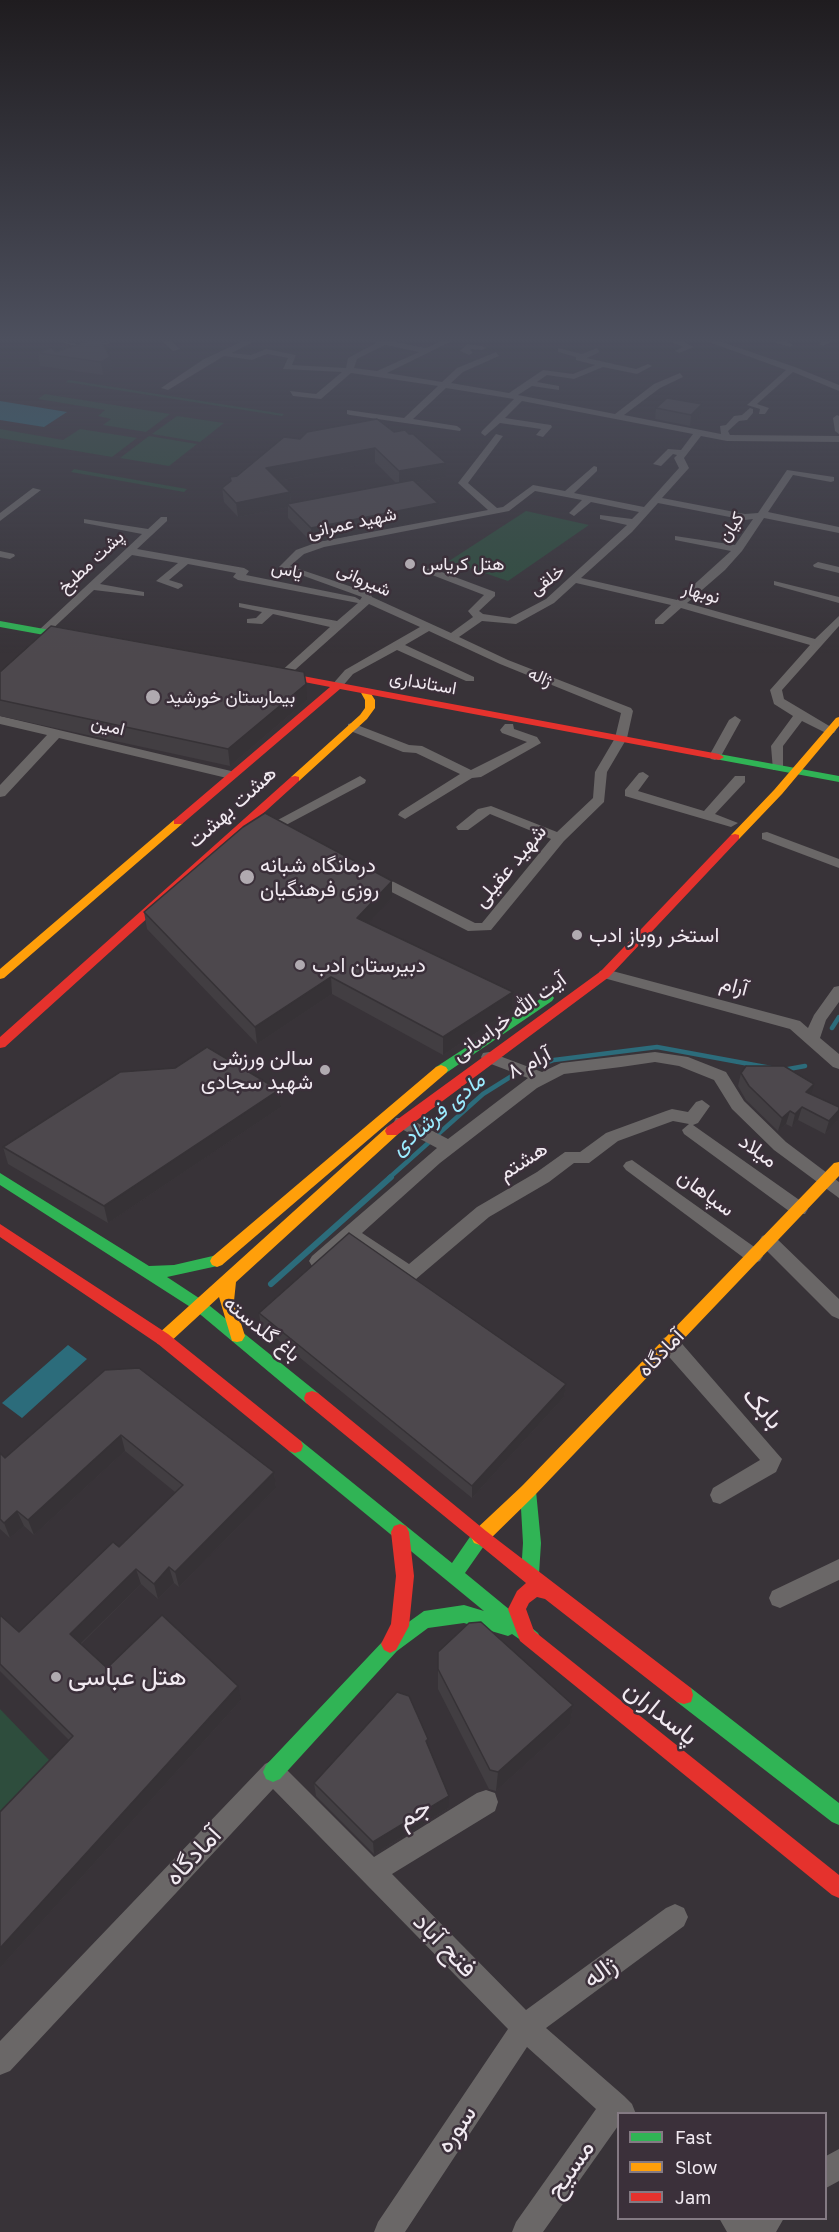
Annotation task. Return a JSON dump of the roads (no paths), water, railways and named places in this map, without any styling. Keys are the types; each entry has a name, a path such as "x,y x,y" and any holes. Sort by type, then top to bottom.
{"main road":[{"path":"0,624 46,636 88,640"},
{"name":"استانداری","path":"260,672 839,779"},
{"name":"هشت بهشت","path":"0,975 337,686"},
{"path":"364,717 370,708 365,691"},
{"path":"315,705 331,698 351,699 362,706 364,717"},
{"name":"هشت بهشت","path":"0,1044 364,717"},
{"path":"615,943 785,769 835,725"},
{"name":"آیت الله خراسانی","path":"163,1338 402,1122 605,974 661,917 785,769"},
{"path":"647,911 661,917"},
{"name":"آیت الله خراسانی","path":"148,1272 174,1271 217,1261 386,1114 447,1065 590,967"},
{"name":"آمادگاه","path":"453,1576 480,1537 528,1491 800,1209 832,1186 839,1167"},
{"name":"باغ گلدسته","path":"0,1178 200,1305 480,1537"},
{"path":"0,1230 163,1338 453,1576"},
{"path":"229,1278 226,1301 237,1336"},
{"path":"528,1491 532,1543 530,1574"},
{"name":"آمادگاه","path":"386,1650 400,1626 405,1576 400,1532"},
{"name":"پاسداران","path":"480,1537 839,1815"},
{"name":"پاسداران","path":"453,1576 839,1888"},
{"path":"526,1635 517,1609 523,1597 534,1588 550,1591"},
{"name":"آمادگاه","path":"273,1772 386,1650 424,1620 464,1614 492,1620 526,1635"}],"street":[{"path":"492,445 463,483 495,511"},
{"path":"658,464 671,451 683,453 689,445"},
{"name":"خلقی","path":"480,617 512,622 550,601 575,580 656,500 684,468 678,461 683,453"},
{"path":"567,495 594,469"},
{"path":"822,492 839,469"},
{"name":"کیان","path":"659,622 738,549 790,472 831,480"},
{"name":"شهید عمرانی","path":"284,567 292,557 310,548 506,509 533,488 567,495"},
{"path":"0,518 36,490"},
{"path":"567,495 646,510"},
{"path":"574,513 589,499"},
{"path":"656,500 745,517 759,516 839,530"},
{"path":"603,517 634,523"},
{"name":"پشت مطبخ","path":"46,636 91,586 164,519"},
{"path":"87,521 150,532"},
{"path":"722,546 731,533"},
{"path":"679,538 738,549"},
{"path":"129,551 185,562"},
{"name":"یاس","path":"185,562 196,561 244,571 238,577 366,601"},
{"path":"178,586 161,581 185,562"},
{"path":"818,565 839,570"},
{"name":"شیروانی","path":"284,567 366,595 366,601 429,627"},
{"path":"431,572 491,594 473,611 480,617 451,638"},
{"name":"نوبهار","path":"575,580 679,604 817,643"},
{"path":"778,583 839,600"},
{"path":"91,586 140,594"},
{"path":"794,601 806,591"},
{"path":"282,676 366,601"},
{"path":"243,605 338,625"},
{"path":"251,621 258,622 270,611"},
{"path":"835,725 818,726 778,701 776,690 839,620"},
{"path":"337,686 349,672 429,627"},
{"name":"ژاله","path":"429,627 504,662 627,711 621,738"},
{"path":"396,645 470,679"},
{"path":"785,769 777,746 801,714"},
{"path":"0,720 57,732"},
{"path":"715,756 735,720"},
{"path":"352,727 407,748 418,749 469,774 481,774 535,744 533,740 506,730 509,727"},
{"path":"0,793 57,732"},
{"name":"امین","path":"57,732 231,775"},
{"name":"شهید عقیلی","path":"358,870 472,928 486,927 559,838 599,799 601,772 621,738"},
{"path":"405,815 469,774"},
{"path":"643,776 630,793 708,814 731,823"},
{"path":"708,814 740,779"},
{"path":"259,811 285,825 360,780"},
{"path":"463,827 483,812 491,810 559,838"},
{"path":"767,836 839,864"},
{"name":"آرام","path":"605,974 795,1025 839,1063"},
{"path":"812,1040 819,1019 839,991"},
{"path":"489,1057 543,1078"},
{"name":"۸ آرام","path":"303,1275 349,1232 507,1100 561,1069 655,1057 682,1061 720,1076 738,1105 780,1146 832,1186"},
{"name":"هشتم","path":"349,1232 410,1274 483,1212 543,1177 571,1156 583,1159 612,1137 672,1115 692,1119 702,1106"},
{"path":"402,1122 449,1147"},
{"name":"میلاد","path":"690,1130 800,1209"},
{"name":"سپاهان","path":"632,1166 754,1256"},
{"path":"768,1241 839,1311"},
{"name":"بابک","path":"670,1344 772,1459 770,1466 720,1495"},
{"path":"780,1598 839,1569"},
{"name":"فتح آباد","path":"273,1772 525,2027 618,2110"},
{"name":"آمادگاه","path":"0,2061 273,1772"},
{"name":"جم","path":"372,1872 486,1802"},
{"name":"ژاله","path":"525,2027 675,1917"},
{"name":"سوره","path":"388,2232 525,2027"},
{"name":"مسیح","path":"526,2232 618,2110"},
{"path":"827,2172 839,2163"},
{"path":"735,2220 747,2232"},
{"path":"753,2232 768,2220"}],"water":[{"path":"68,1345 87,1359 22,1418 2,1403"}],"waterway":[{"name":"مادی فرشادی","path":"832,1028 839,1017"},
{"name":"مادی فرشادی","path":"389,1178 483,1094 515,1074 554,1060 657,1047 771,1068"},
{"name":"مادی فرشادی","path":"783,1070 805,1066"},
{"name":"مادی فرشادی","path":"271,1284 391,1177"}],"place":[{"name":"هتل کریاس","path":"410,564"},
{"name":"بیمارستان خورشید","path":"153,697"},
{"name":"درمانگاه شبانه روزی فرهنگیان","path":"247,877"},
{"name":"استخر روباز ادب","path":"577,935"},
{"name":"دبیرستان ادب","path":"300,965"},
{"name":"سالن ورزشی شهید سجادی","path":"325,1070"},
{"name":"هتل عباسی","path":"56,1677"}]}
